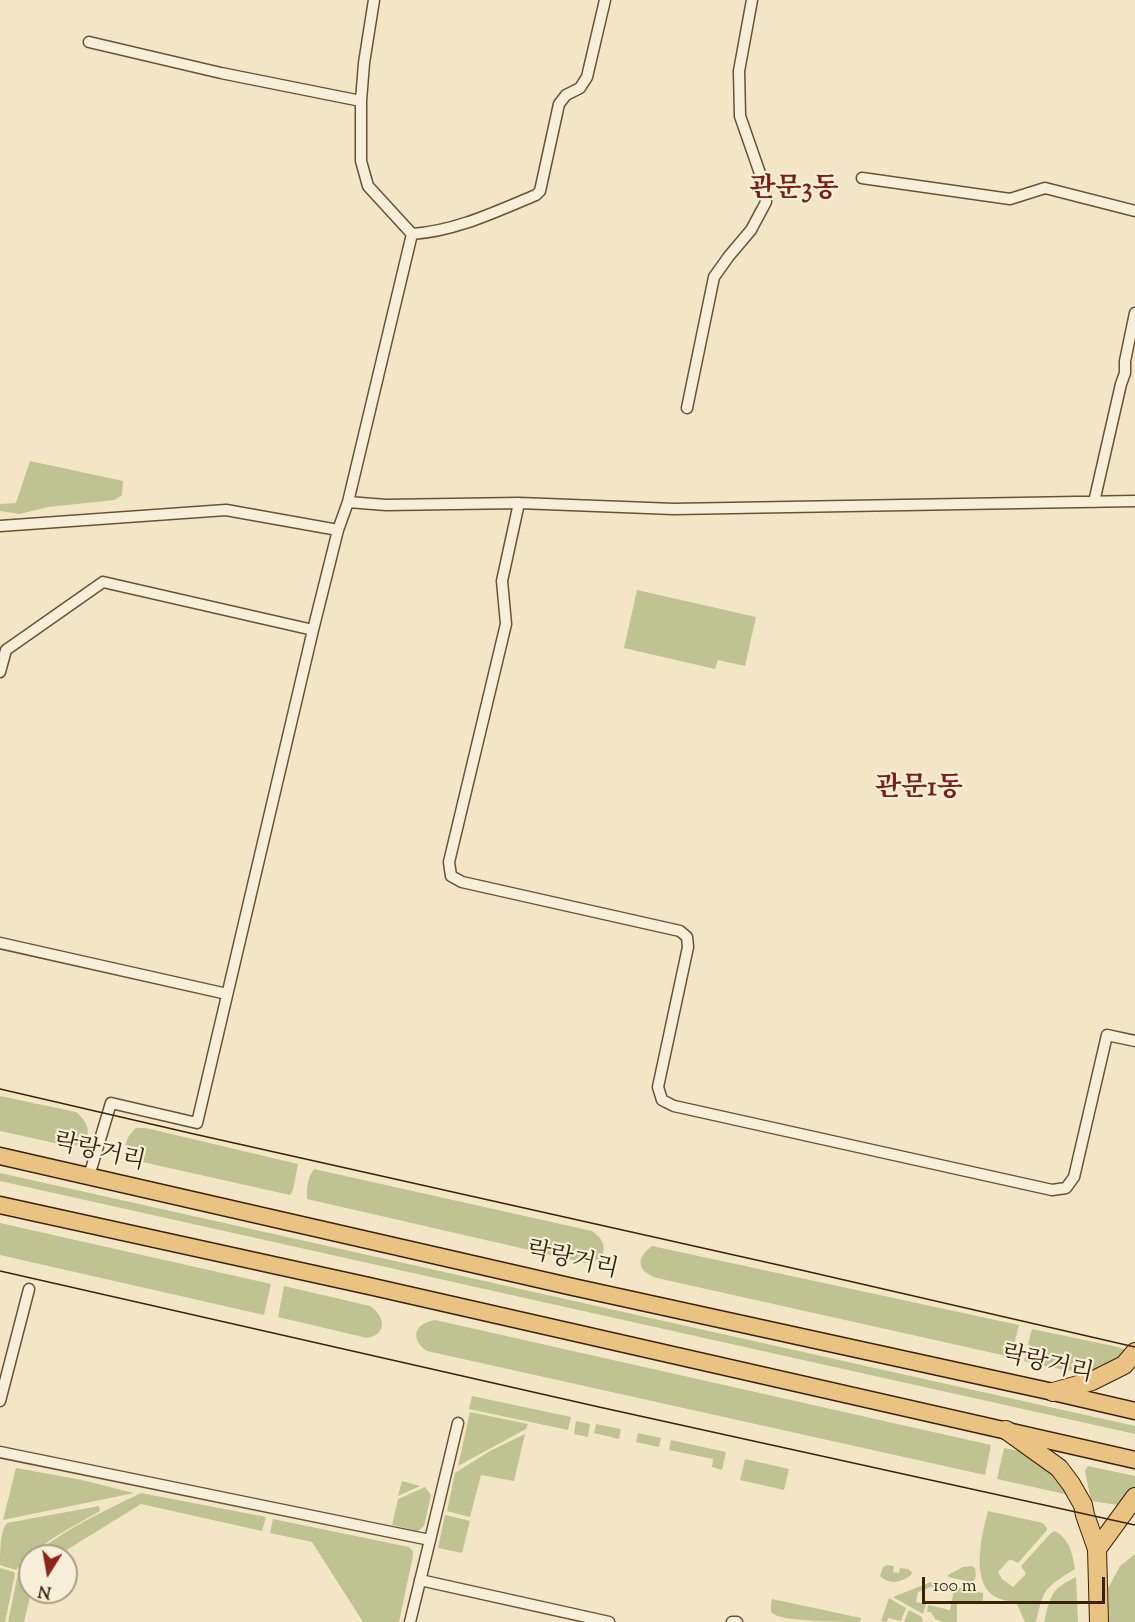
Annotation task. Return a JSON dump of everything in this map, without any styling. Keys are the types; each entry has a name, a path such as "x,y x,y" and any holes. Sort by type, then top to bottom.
{"highway":[{"path":"1053,1392 1092,1381 1124,1365 1135,1352"},
{"path":"1006,1430 1059,1468 1083,1505 1084,1515 1097,1549 1099,1622"},
{"path":"1097,1549 1135,1497"}],"main road":[{"name":"락랑거리","path":"0,1156 573,1287 1135,1411"},
{"path":"0,1205 369,1286 1135,1460"}],"street":[{"path":"374,0 364,63 361,101 361,161 368,186 412,234"},
{"path":"412,234 434,232 474,220 536,195 540,191 559,104 566,95 580,88 587,77 605,0"},
{"path":"687,408 714,277 750,230 766,202 764,185 740,116 739,71 752,0"},
{"path":"89,42 221,74 361,101"},
{"path":"862,178 1010,198 1045,188 1135,211"},
{"path":"89,1176 111,1103 197,1123 313,630 338,530 348,502 412,234"},
{"path":"1094,502 1125,374 1125,361 1135,313"},
{"path":"1125,374 1135,368"},
{"path":"348,502 387,505 519,503 674,509 1135,501"},
{"path":"519,503 502,581 506,624 449,862 451,876 462,882 680,931 687,937 688,947 658,1087 662,1100 674,1106 1052,1190 1066,1188 1074,1177 1107,1035 1135,1041"},
{"path":"0,526 226,510 338,530"},
{"path":"0,672 6,650 103,582 313,630"},
{"path":"0,943 227,994"},
{"path":"0,1401 29,1289"},
{"path":"410,1622 458,1423"},
{"path":"0,1452 430,1540"},
{"path":"420,1580 609,1622"}],"green space":[{"path":"30,461 123,481 122,495 115,500 48,507 20,514 0,511 0,504 16,503"},
{"path":"637,590 756,617 745,666 718,660 715,669 624,648"},
{"path":"0,1096 76,1112 88,1128 86,1139 82,1143 68,1146 0,1131"},
{"path":"136,1128 146,1128 298,1164 293,1190 290,1195 129,1159 126,1142"},
{"path":"314,1169 592,1231 598,1235 604,1250 599,1259 586,1263 307,1199 308,1183"},
{"path":"0,1173 1135,1426 1135,1434 0,1181"},
{"path":"0,1223 271,1284 264,1315 0,1255"},
{"path":"652,1246 1019,1325 1011,1357 657,1278 645,1272 641,1264 643,1256"},
{"path":"284,1286 370,1306 381,1319 381,1329 374,1336 367,1338 278,1317"},
{"path":"435,1320 991,1445 985,1475 427,1351 418,1342 417,1332 423,1324"},
{"path":"1032,1329 1118,1347 1125,1350 1124,1355 1099,1368 1081,1371 1024,1361"},
{"path":"472,1396 571,1417 568,1430 469,1409"},
{"path":"470,1412 528,1424 526,1429 458,1466"},
{"path":"576,1421 590,1424 588,1437 574,1434"},
{"path":"596,1424 621,1429 619,1439 594,1433"},
{"path":"638,1433 661,1438 659,1447 636,1442"},
{"path":"525,1434 514,1481 481,1475 470,1517 447,1511 455,1473 490,1451"},
{"path":"671,1440 726,1452 722,1470 712,1467 713,1459 669,1450"},
{"path":"1004,1448 1031,1453 1044,1460 1069,1495 997,1479"},
{"path":"745,1459 789,1469 784,1490 740,1480"},
{"path":"1088,1466 1135,1476 1135,1487 1118,1505 1091,1501 1085,1471"},
{"path":"16,1468 82,1480 134,1493 3,1520"},
{"path":"402,1481 420,1486 398,1496"},
{"path":"425,1487 431,1495 424,1526 418,1531 392,1525 398,1499"},
{"path":"141,1493 266,1517 262,1531 141,1504 76,1544 48,1544"},
{"path":"99,1506 100,1511 45,1544 18,1544 18,1568 16,1570 0,1565 2,1537 7,1523"},
{"path":"988,1511 1043,1523 1047,1528 1018,1563 1009,1560 998,1572 1002,1579 1013,1587 1025,1575 1021,1566 1051,1533 1055,1531 1060,1534 1070,1547 1075,1569 1057,1580 1047,1590 1036,1622 1025,1622 1016,1602 994,1596 982,1579 981,1544"},
{"path":"445,1515 470,1521 462,1553 438,1548"},
{"path":"273,1519 409,1547 413,1551 413,1556 399,1622 363,1622 312,1542 270,1533"},
{"path":"1135,1554 1135,1622 1109,1622 1108,1588 1120,1566"},
{"path":"894,1566 893,1572 899,1573 900,1568 908,1569 912,1572 911,1575 903,1580 888,1581 880,1576 883,1567"},
{"path":"963,1567 975,1568 976,1574 972,1582 948,1577"},
{"path":"0,1568 15,1574 5,1622 0,1622"},
{"path":"18,1573 18,1604 28,1604 24,1622 8,1622"},
{"path":"1076,1577 1078,1622 1044,1622 1053,1594"},
{"path":"931,1582 983,1593 983,1603 957,1604 957,1622 943,1622 935,1619 931,1612 927,1612 928,1605 950,1610 954,1590 934,1586 918,1592 916,1602 926,1604 923,1614 893,1597"},
{"path":"889,1598 906,1608 901,1621 888,1618 887,1622 881,1621"},
{"path":"772,1599 861,1618 860,1622 787,1618 772,1613"},
{"path":"909,1610 922,1617 923,1622 904,1622"}],"tram line":[{"path":"0,1089 1135,1347"},
{"path":"0,1271 599,1407 1135,1525"}],"district":[{"name":"관문3동","path":"794,191"},
{"name":"관문1동","path":"919,790"}]}
